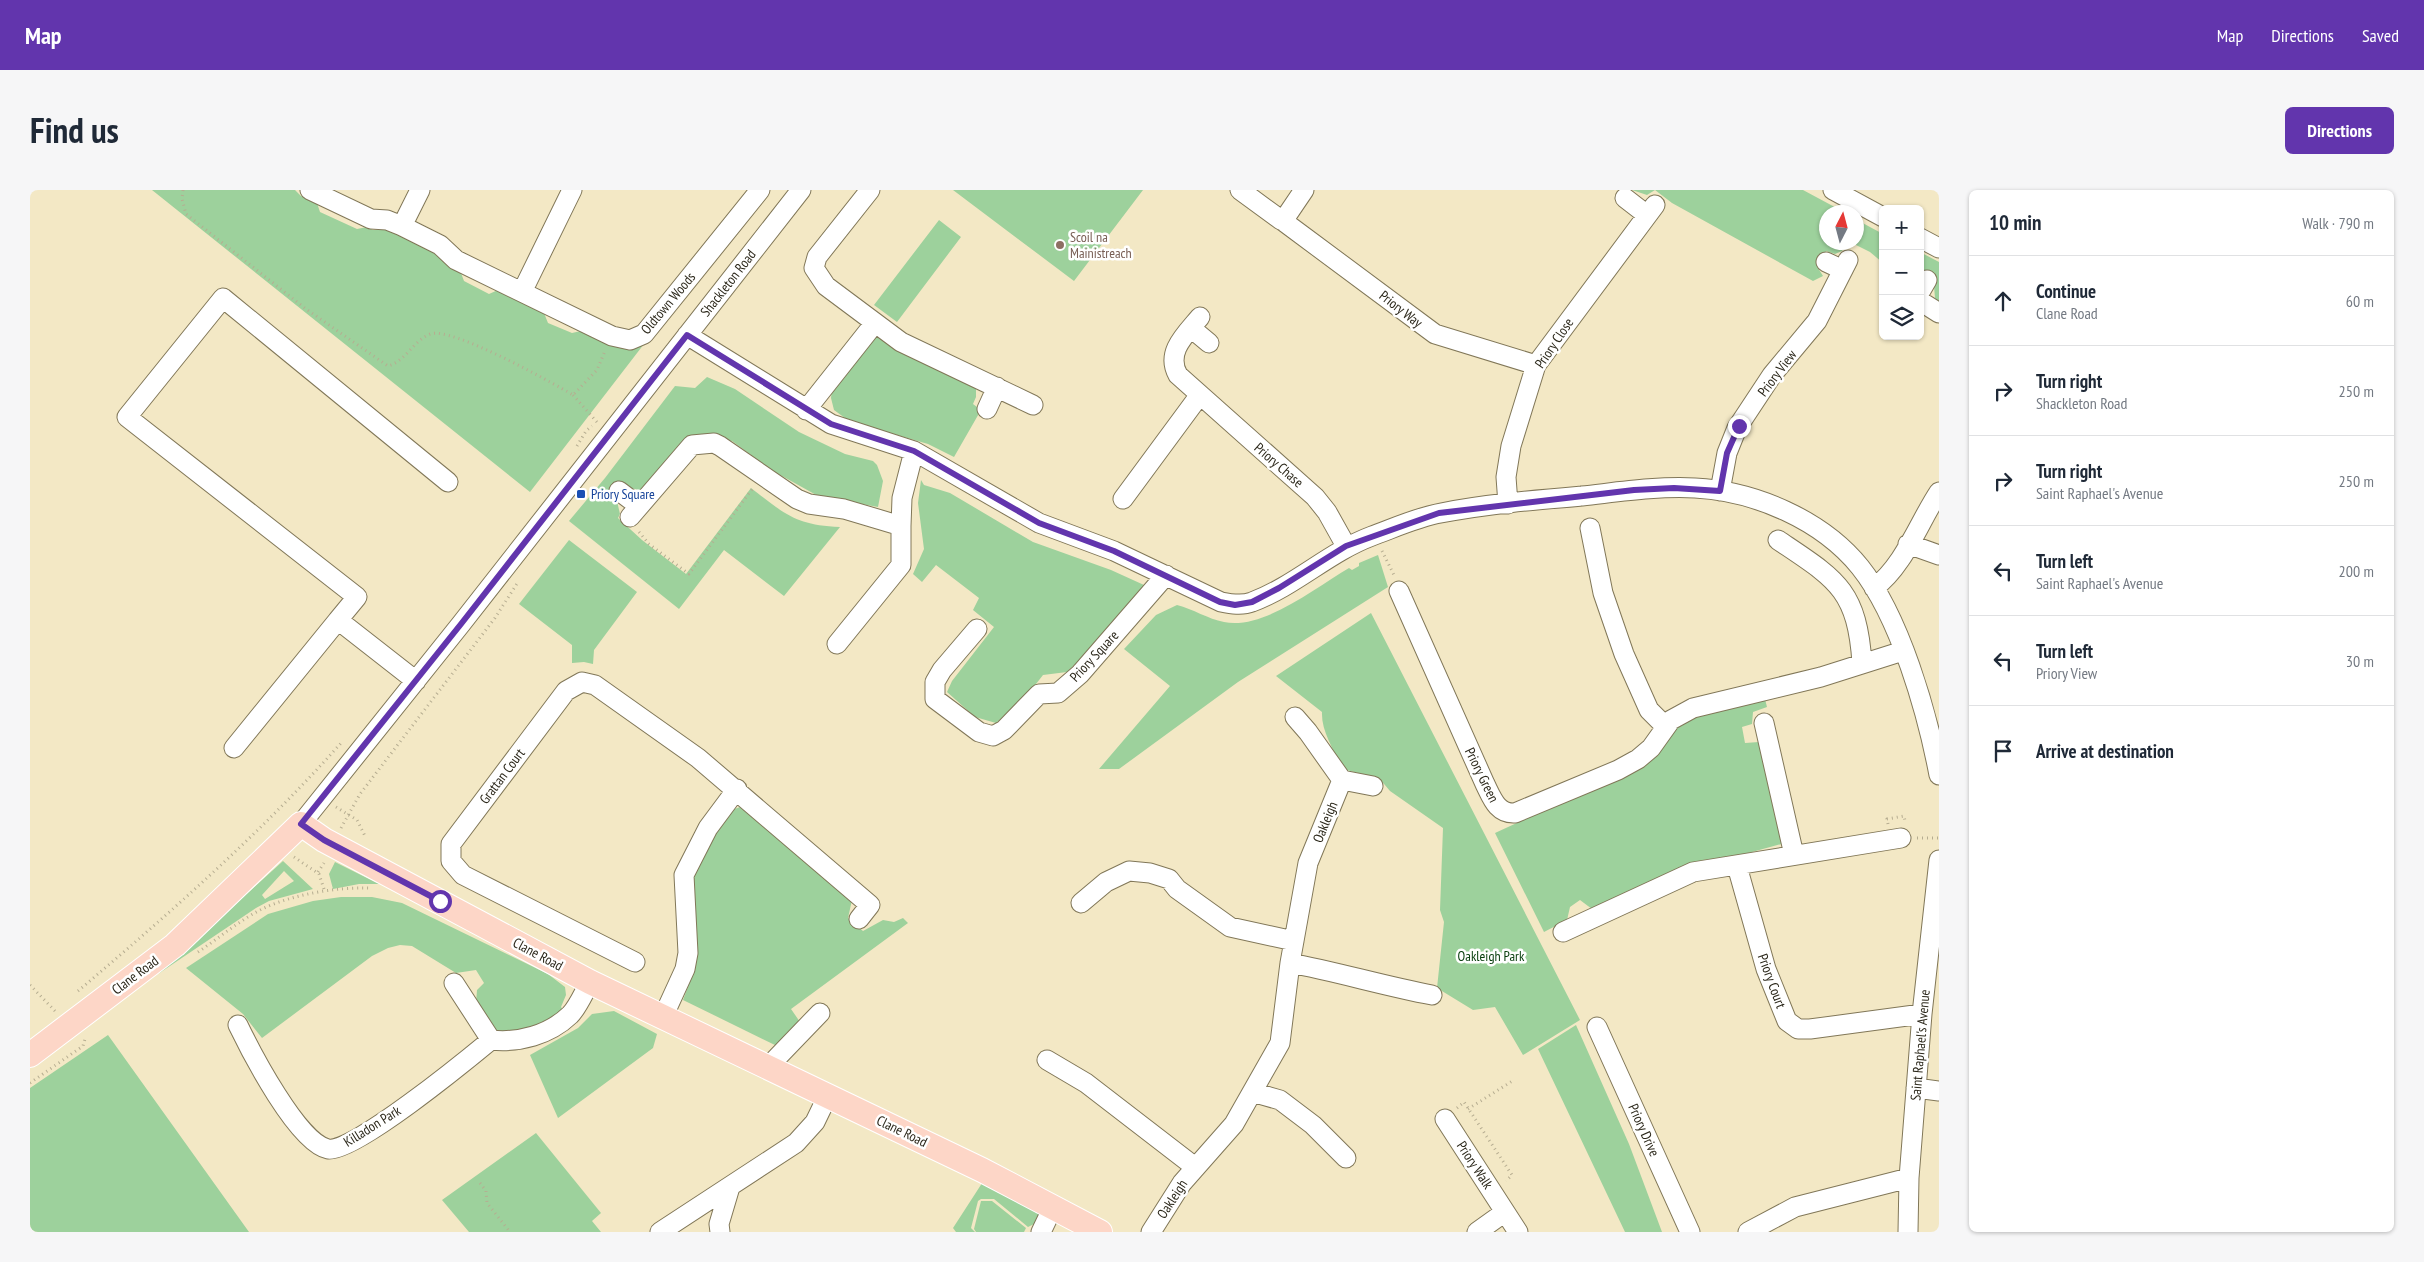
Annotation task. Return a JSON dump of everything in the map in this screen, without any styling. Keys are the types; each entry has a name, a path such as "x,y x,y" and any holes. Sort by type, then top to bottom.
{"main road":[{"name":"Clane Road","path":"30,1055 64,1019 176,945 301,824 324,840 590,982 982,1170 1052,1209 1100,1232"}],"street":[{"name":"Oldtown Woods","path":"310,190 371,219 387,220 402,226 440,245 456,260 612,336 630,340 644,334 758,191"},
{"path":"402,226 420,190"},
{"path":"522,292 572,190"},
{"name":"Shackleton Road","path":"301,824 416,681 801,190"},
{"path":"870,190 817,257 814,268 823,284 874,324 929,358 997,387 1033,405"},
{"name":"Priory Way","path":"1240,190 1435,334 1536,365"},
{"path":"1282,220 1304,190"},
{"path":"1833,190 1879,215"},
{"name":"Priory Close","path":"1508,504 1506,477 1511,446 1536,365 1651,210 1625,198"},
{"path":"1924,240 1939,248"},
{"name":"Priory View","path":"1720,491 1727,453 1737,428 1772,375 1817,321 1845,265 1826,262"},
{"path":"234,748 357,597 127,417 223,298 448,482"},
{"path":"1924,304 1939,313"},
{"name":"Priory Chase","path":"1209,343 1196,323 1177,345 1174,364 1178,375 1199,396 1315,497 1327,512 1346,546"},
{"path":"806,410 874,324"},
{"path":"687,335 806,410 843,430 914,451 1039,523 1114,551 1220,602 1244,604 1279,588 1346,546 1439,513 1508,504 1674,488 1720,491 1766,504 1805,522 1848,554 1874,588 1903,651 1924,713 1939,775"},
{"path":"987,409 997,387"},
{"path":"1123,499 1199,396"},
{"path":"619,491 634,512 692,445 714,443 797,500 809,504 844,509 901,526"},
{"path":"837,644 901,565 902,498 914,451"},
{"path":"1874,588 1884,581 1939,492"},
{"path":"1590,528 1603,593 1624,654 1649,710 1665,726"},
{"path":"1778,540 1824,572 1844,593 1858,624 1862,663"},
{"path":"1908,544 1939,555"},
{"name":"Priory Square","path":"977,629 942,670 935,682 935,699 979,732 993,736 1004,730 1039,694 1058,693 1080,674 1166,576"},
{"name":"Priory Green","path":"1399,591 1496,806 1502,810 1515,812 1618,770 1651,748 1665,726 1678,715 1693,708 1821,677 1903,651"},
{"path":"338,620 416,681"},
{"name":"Grattan Court","path":"634,962 463,876 451,861 451,844 566,691 582,682 594,685 691,752 737,790 864,912"},
{"path":"1294,717 1308,732 1342,780 1373,786"},
{"path":"1764,723 1794,855"},
{"name":"Oakleigh","path":"1151,1232 1182,1183 1234,1124 1280,1043 1290,963 1308,863 1342,780"},
{"path":"663,1017 685,969 688,953 684,875 708,828 737,790"},
{"path":"1563,932 1693,872 1737,866 1904,834"},
{"name":"Saint Raphael's Avenue","path":"1908,1232 1909,1178 1922,1014 1939,860"},
{"name":"Priory Court","path":"1737,866 1766,969 1787,1021 1798,1029 1810,1029 1922,1014"},
{"path":"1081,903 1106,882 1129,871 1150,873 1169,879 1176,889 1230,927 1294,941"},
{"path":"1290,963 1432,996"},
{"path":"454,983 491,1040 514,1041 539,1034 556,1026 571,1014 590,982"},
{"path":"768,1067 820,1013"},
{"name":"Killadon Park","path":"238,1025 254,1059 302,1130 314,1143 330,1150 345,1145 373,1129 491,1040"},
{"name":"Priory Drive","path":"1597,1027 1690,1232"},
{"name":"Oakleigh","path":"1047,1060 1086,1083 1195,1167"},
{"path":"1916,1088 1939,1091"},
{"path":"1252,1092 1280,1100 1313,1125 1346,1158"},
{"path":"660,1232 796,1143 815,1122 828,1096"},
{"name":"Priory Walk","path":"1445,1119 1518,1232"},
{"path":"1748,1232 1795,1207 1909,1178"},
{"path":"720,1232 719,1224 730,1187"},
{"path":"1041,1232 1052,1209"},
{"path":"1477,1232 1505,1212"}],"path":[{"path":"183,190 182,199 186,214 306,309 382,363 388,366 396,364 422,339 440,332 455,336 516,364 573,395 597,422"},
{"path":"573,395 597,370 612,336"},
{"path":"634,512 639,533 649,544 689,574 763,476"},
{"path":"1382,551 1399,591"},
{"path":"78,992 179,905 319,768"},
{"path":"338,834 357,799"},
{"path":"333,806 357,820 362,827 362,834"},
{"path":"1904,834 1920,833"},
{"path":"291,856 318,872 325,892"},
{"path":"318,872 326,858"},
{"path":"192,957 261,910 297,897 338,891"},
{"path":"30,985 64,1019 82,1046 30,1083"},
{"path":"1468,1109 1514,1080"},
{"path":"1445,1119 1464,1102 1512,1177 1505,1182 1504,1187"},
{"path":"480,1183 486,1191 488,1203 510,1232"}],"green space":[{"path":"152,190 295,190 301,196 317,203 320,212 357,229 367,227 373,230 391,229 434,251 449,266 461,273 464,281 489,294 498,290 544,313 548,323 572,333 581,331 620,348 636,347 644,344 530,492"},
{"name":"Scoil na Mainistreach","path":"953,190 1143,190 1074,281"},
{"path":"1632,190 1655,190 1647,195"},
{"path":"1655,190 1803,190 1831,205 1819,205 1819,250 1842,250 1835,254 1826,251 1818,268 1823,276 1813,281 1672,203"},
{"path":"939,220 961,237 897,322 874,305"},
{"path":"1864,224 1879,232 1879,260 1864,249"},
{"path":"1924,254 1939,262 1939,304 1935,298 1934,286 1924,280"},
{"path":"880,337 976,384 976,397 973,404 981,410 954,457 928,444 849,421 834,410 831,398 832,389 874,338"},
{"path":"707,377 735,389 799,432 845,454 873,461 877,465 883,481 878,507 818,496 773,471 732,441 712,438 642,491 627,487 617,501 620,514 618,518 642,540 686,574 751,488 782,511 801,521 840,527 784,596 724,550 679,609 569,521 605,478 675,386 695,388"},
{"path":"921,480 924,485 950,493 1033,542 1111,570 1144,585 1101,640 1067,672 1043,675 1022,702 996,723 975,717 947,692 952,681 994,627 973,610 979,598 936,565 922,582 913,574 924,549 918,503"},
{"path":"569,540 637,592 594,650 593,664 584,662 572,663 572,645 519,604"},
{"path":"1378,555 1388,587 1238,682 1119,769 1099,769 1170,686 1124,649 1156,615 1177,605 1224,622 1240,623 1256,620 1289,605 1349,568 1352,570 1359,566 1359,563"},
{"name":"Oakleigh Park","path":"1371,613 1580,1020 1523,1055 1495,1007 1473,1010 1437,988 1444,922 1440,910 1443,828 1390,791 1379,778 1342,769 1326,734 1322,712 1276,676"},
{"path":"1764,695 1767,707 1753,712 1752,724 1742,727 1745,743 1759,742 1785,843 1734,857 1703,860 1592,909 1580,900 1570,907 1567,920 1544,932 1495,833 1571,798 1672,729 1700,714"},
{"path":"740,807 747,808 852,900 848,918 863,931 883,920 894,922 903,918 908,923 791,1009 800,1022 777,1046 683,1000 692,976 692,873 713,834 732,810"},
{"path":"283,861 313,889 269,901 256,908 158,974","holes":["284,871 294,881 265,899 262,895"]},
{"path":"335,862 382,884 359,884 333,889 329,874"},
{"path":"341,897 372,897 402,903 548,974 565,987 566,995 561,1007 564,1011 556,1017 530,1028 512,1031 492,1031 476,1003 477,990 484,983 476,970 456,973 412,946 400,945 388,948 372,956 262,1038 243,1014 186,968 268,914 313,901"},
{"path":"614,1011 657,1034 653,1048 558,1118 530,1055 578,1028 592,1014"},
{"path":"1576,1025 1629,1144 1662,1232 1625,1232 1538,1049"},
{"path":"108,1035 249,1232 30,1232 30,1088"},
{"path":"536,1133 601,1213 592,1221 601,1232 469,1232 442,1200"},
{"path":"986,1177 1044,1210 1038,1222 1028,1227 994,1199 981,1199 978,1201 971,1228 975,1232 956,1232 953,1228"},
{"path":"981,1201 992,1201 1026,1228 1024,1232 976,1232 974,1229"}],"place":[{"name":"Scoil na Mainistreach","path":"1060,245"},
{"name":"Priory Square","path":"581,494"}],"route":[{"path":"440,901 411,884 324,840 301,824 461,624 558,498 611,434 687,335 806,410 843,430 914,451 1039,523 1114,551 1200,594 1220,602 1235,605 1252,602 1279,588 1346,546 1439,513 1634,490 1697,488 1720,491 1727,453 1739,426"}]}
